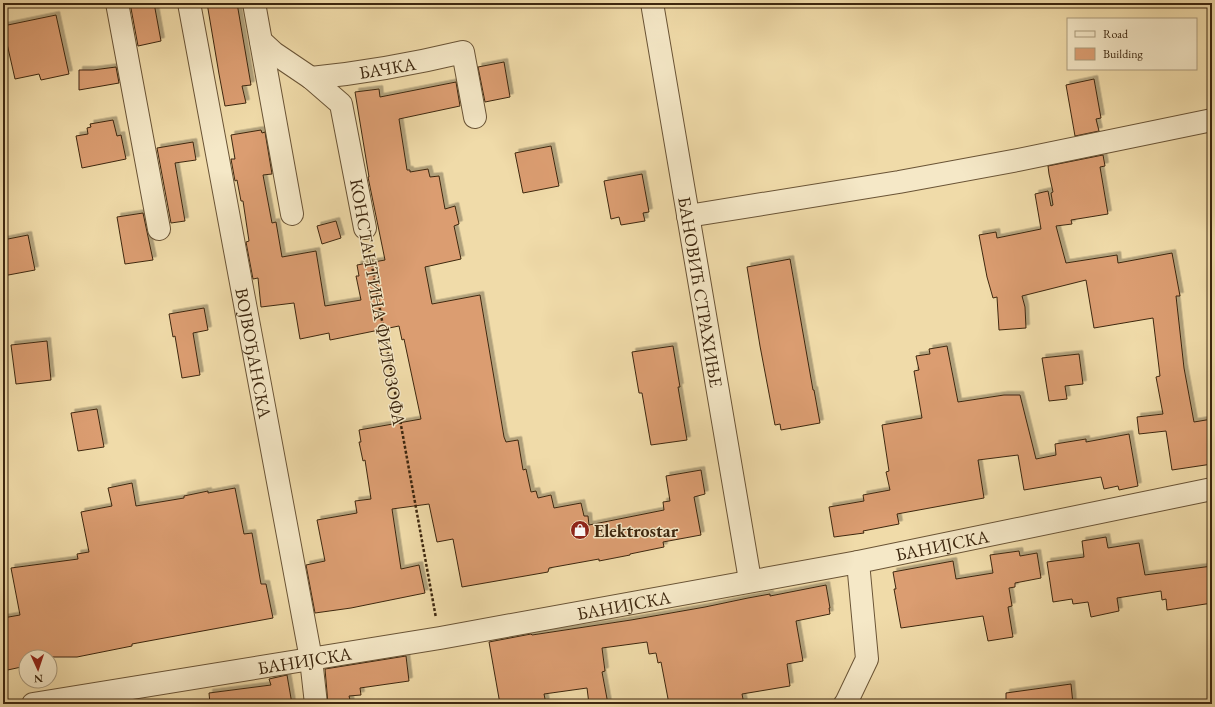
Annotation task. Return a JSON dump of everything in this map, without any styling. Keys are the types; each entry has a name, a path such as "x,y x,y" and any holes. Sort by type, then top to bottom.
{"street":[{"path":"117,3 159,229"},
{"name":"ВОЈВОЂАНСКА","path":"189,3 310,659 316,704"},
{"path":"254,3 292,214"},
{"name":"БАНОВИЋ СТРАХИЊЕ","path":"652,3 750,580"},
{"name":"КОНСТАНТИНА ФИЛОЗОФА","path":"261,41 274,53 311,78 341,104 365,228"},
{"name":"БАЧКА","path":"311,78 380,70 463,52 475,117"},
{"path":"688,216 899,182 1018,160 1212,120"},
{"name":"БАНИЈСКА","path":"33,704 440,638 750,580 858,562 1212,489"},
{"path":"845,704 867,659 858,562"}],"path":[{"name":"КОНСТАНТИНА ФИЛОЗОФА","path":"365,228 440,638"}],"building":[{"path":"130,3 154,3 161,41 138,46"},
{"path":"207,3 237,3 251,85 242,86 246,103 225,106"},
{"path":"56,15 69,74 41,80 39,74 15,79 3,26"},
{"path":"504,62 510,97 485,102 478,67"},
{"path":"116,67 119,83 79,90 79,70"},
{"path":"1094,79 1101,118 1096,119 1099,131 1075,136 1066,85"},
{"path":"456,82 460,106 399,119 407,170 410,170 410,172 428,169 430,177 439,176 445,209 455,206 459,224 454,226 461,259 425,267 432,304 480,295 504,437 506,442 518,440 523,470 526,469 531,492 536,491 538,498 551,495 554,508 581,503 584,516 588,516 589,525 664,510 663,502 670,501 666,476 701,470 705,494 694,497 701,535 663,542 664,547 630,555 549,568 548,572 462,587 453,539 437,542 429,504 392,509 401,569 419,565 425,593 351,608 315,613 306,565 325,561 317,520 357,513 355,501 371,499 365,460 363,461 359,442 361,442 359,430 421,419 404,339 402,340 399,326 330,340 329,333 300,339 294,303 261,307 258,278 253,279 246,242 249,241 243,201 241,201 237,180 235,181 231,159 235,159 231,135 261,130 262,133 265,132 272,174 263,175 272,223 276,222 282,257 316,251 325,306 361,300 356,276 359,276 357,265 385,260 368,177 355,92 379,89 380,97"},
{"path":"113,120 117,136 121,135 126,159 82,168 76,136 88,134 87,128 91,127 90,124"},
{"path":"193,142 196,160 175,163 185,221 171,223 157,148"},
{"path":"551,146 559,186 523,193 515,153"},
{"path":"1103,155 1105,166 1100,167 1108,214 1071,220 1072,224 1056,226 1066,263 1117,255 1118,263 1172,253 1180,296 1176,296 1184,368 1194,422 1212,419 1212,464 1172,470 1166,431 1139,434 1137,417 1163,414 1156,377 1160,376 1153,318 1094,328 1086,280 1022,296 1025,307 1026,328 999,330 997,297 993,298 987,277 979,235 996,232 997,238 1041,229 1035,194 1048,191 1051,206 1053,205 1051,193 1053,192 1048,166"},
{"path":"642,174 649,212 643,213 645,221 621,225 619,217 611,219 604,181"},
{"path":"143,213 153,260 125,264 117,217"},
{"path":"336,221 341,238 322,244 317,226"},
{"path":"28,235 35,270 3,276 3,240"},
{"path":"790,259 820,423 781,430 780,424 775,425 747,267"},
{"path":"204,308 208,330 193,333 200,375 182,378 175,336 173,337 169,314"},
{"path":"47,341 51,380 16,384 11,345"},
{"path":"673,346 687,440 651,445 642,393 639,393 632,352"},
{"path":"947,346 958,402 1004,395 1020,395 1036,459 1056,455 1055,444 1086,439 1086,442 1129,434 1138,486 1119,490 1118,486 1104,489 1101,477 1024,490 1018,455 978,460 984,498 897,514 899,524 863,531 864,533 834,537 829,507 864,501 863,495 890,490 886,472 889,471 882,425 922,418 914,371 919,370 916,356 930,354 929,349"},
{"path":"1079,354 1083,384 1065,386 1067,399 1049,401 1042,358"},
{"path":"97,409 104,447 78,451 71,413"},
{"path":"132,483 136,506 184,498 184,496 208,491 208,493 235,488 244,534 252,533 261,584 266,584 273,618 132,644 132,646 77,657 58,657 58,649 18,649 18,668 3,671 3,618 20,615 11,568 78,559 77,554 89,552 81,512 112,506 108,488"},
{"path":"1106,537 1108,548 1139,543 1145,575 1212,566 1212,603 1167,610 1166,599 1162,600 1161,591 1117,598 1119,611 1091,617 1088,602 1073,604 1072,599 1053,602 1047,562 1084,557 1082,541"},
{"path":"1019,551 1020,556 1037,553 1041,578 1015,583 1015,587 1009,588 1012,606 1008,607 1013,637 988,641 983,616 901,628 894,589 896,589 893,572 953,561 956,579 993,573 990,555"},
{"path":"826,585 830,614 796,621 803,661 787,664 790,686 742,694 744,704 669,704 661,662 658,663 656,653 649,654 647,642 602,648 605,671 602,672 608,704 589,704 587,688 544,694 546,704 500,704 489,642 531,634 631,620"},
{"path":"406,656 409,681 360,688 361,695 349,696 351,704 328,704 325,669"},
{"path":"287,675 292,704 210,704 209,693 271,685 269,679"},
{"path":"1071,684 1073,704 1006,704 1006,693"}],"place":[{"name":"Elektrostar","path":"580,530"}]}
